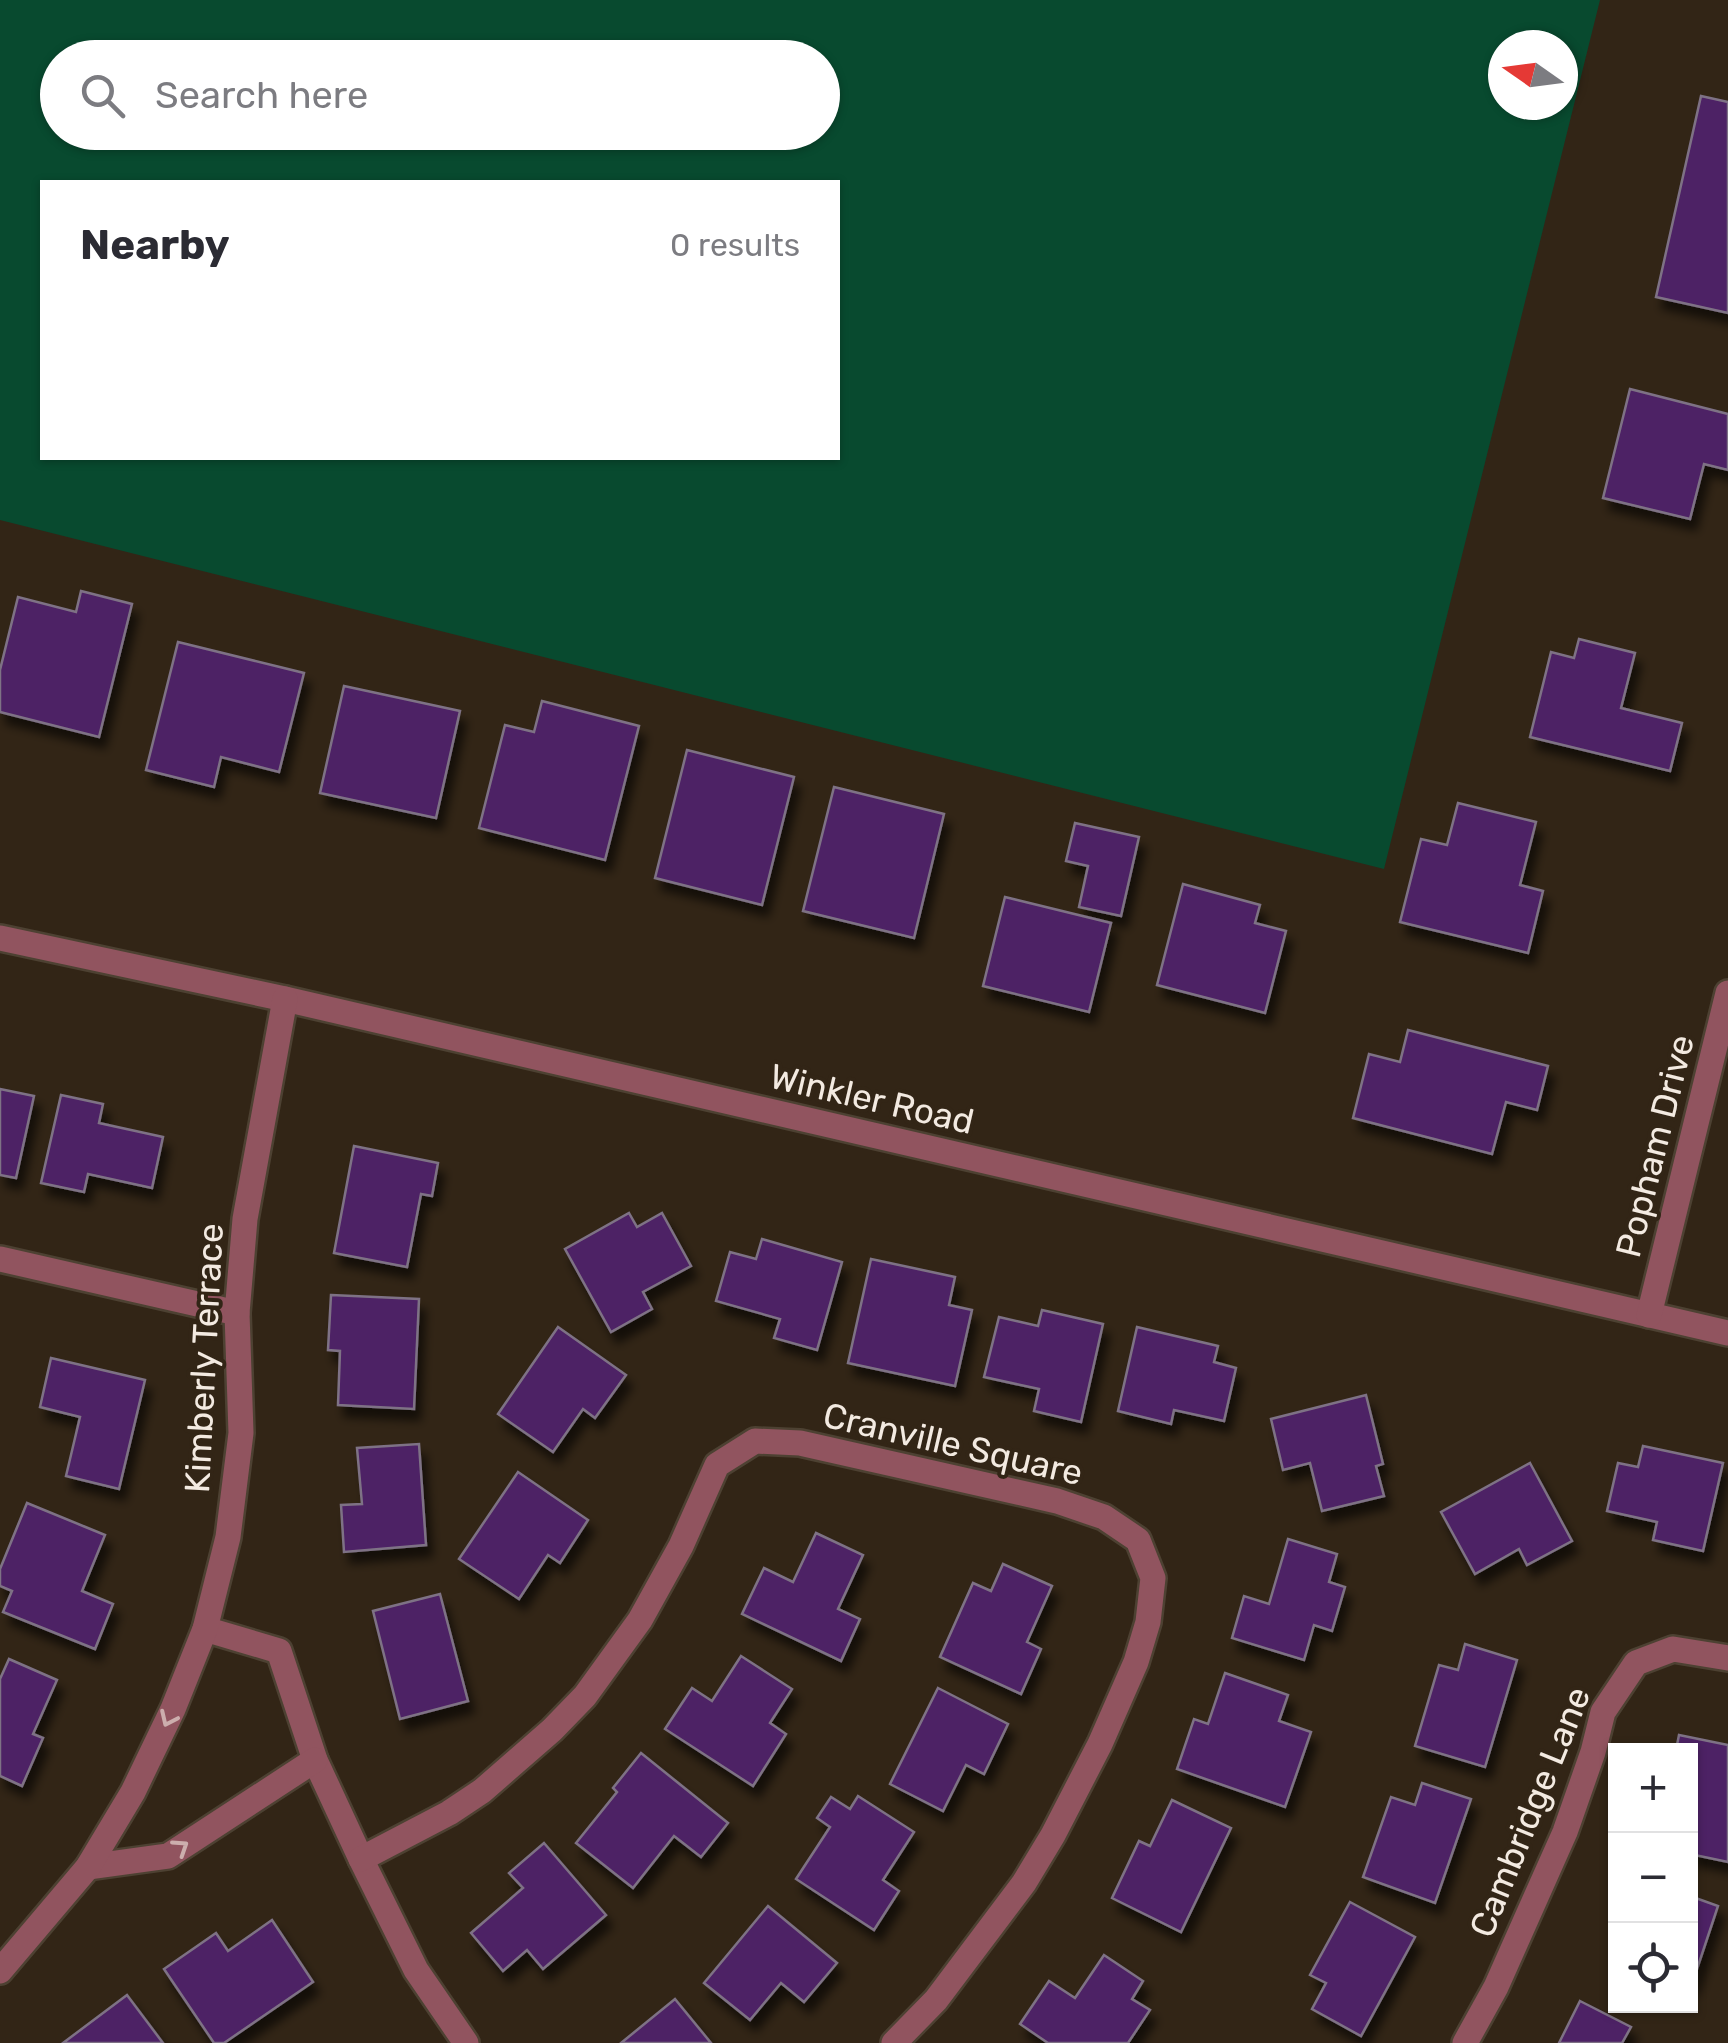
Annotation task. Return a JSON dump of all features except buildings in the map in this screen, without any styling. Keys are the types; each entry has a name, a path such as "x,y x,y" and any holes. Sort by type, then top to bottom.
{"street":[{"name":"Winkler Road","path":"0,938 285,999 1728,1333"},
{"name":"Popham Drive","path":"1649,1315 1728,993"},
{"name":"Kimberly Terrace","path":"0,1971 88,1867 133,1792 206,1628 228,1537 241,1433 237,1314 245,1219 285,999"},
{"path":"0,1259 237,1314"},
{"name":"Cranville Square","path":"361,1860 482,1791 585,1696 640,1620 681,1546 717,1465 755,1441 800,1444 1057,1501 1104,1517 1138,1540 1154,1578 1148,1622 1136,1662 1100,1744 1024,1883 936,2000 894,2043"},
{"path":"206,1628 279,1651 315,1760 361,1860 416,1970 466,2043"},
{"name":"Cambridge Lane","path":"1465,2043 1496,1986 1564,1832 1603,1712 1636,1663 1672,1649 1728,1658"},
{"path":"88,1867 168,1856 315,1760"}],"green space":[{"path":"0,0 1600,0 1578,89 1578,30 1488,30 1488,120 1570,120 1384,869 0,520"}]}
